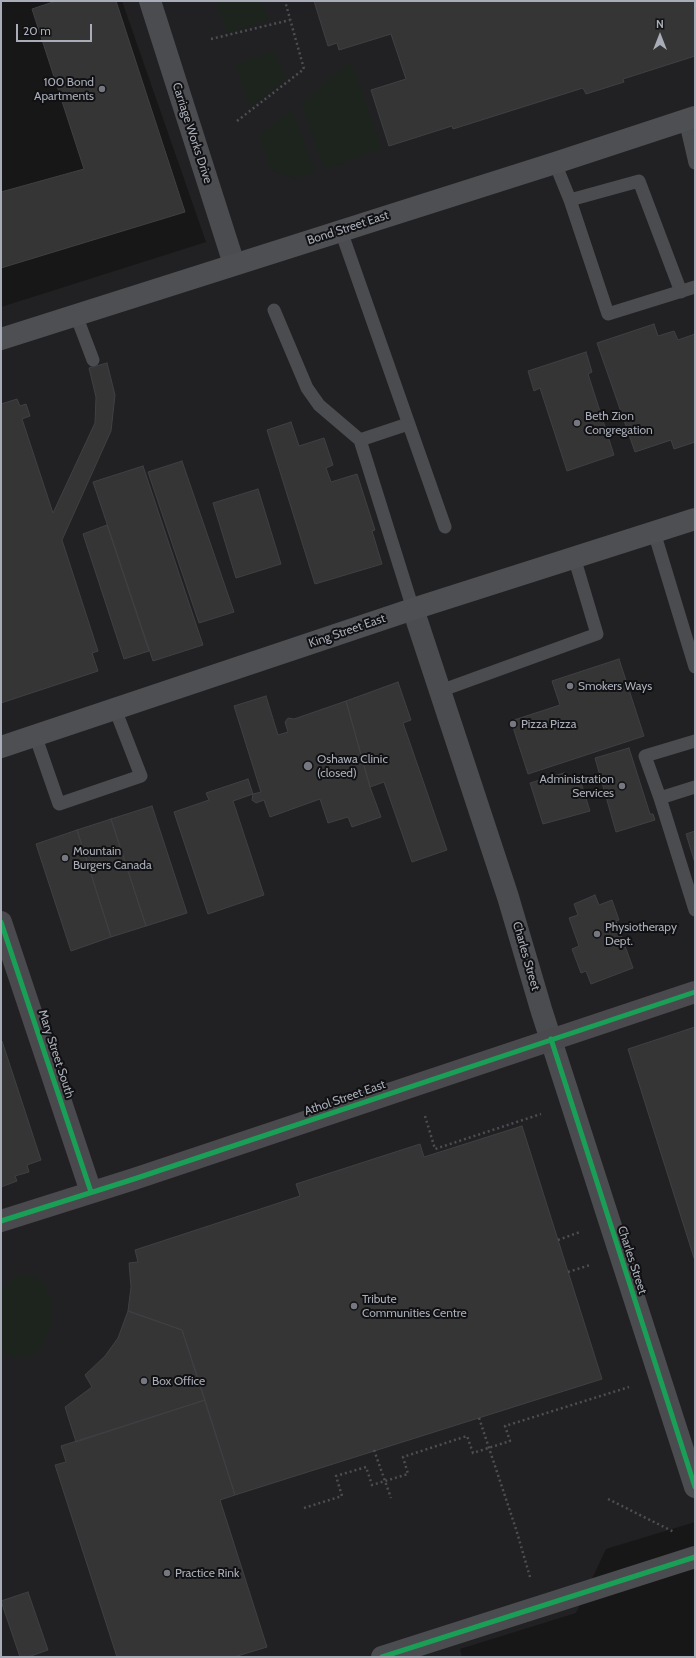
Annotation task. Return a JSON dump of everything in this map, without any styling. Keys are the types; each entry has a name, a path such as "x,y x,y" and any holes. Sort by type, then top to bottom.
{"main road":[{"name":"Bond Street East","path":"1,339 555,163 690,118"},
{"name":"King Street East","path":"1,747 413,609 695,519"},
{"name":"Mary Street South","path":"1,922 5,947 91,1192"},
{"name":"Athol Street East","path":"1,1221 695,992"}],"street":[{"name":"Carriage Works Drive","path":"150,1 234,264"},
{"name":"Charles Street","path":"413,609 508,897 695,1487"},
{"path":"388,1655 441,1648 695,1557"}],"lane":[{"path":"690,118 695,163"},
{"path":"555,163 570,200 608,314 695,287"},
{"path":"570,200 639,181 681,292"},
{"path":"341,230 445,527"},
{"path":"274,310 307,388 319,405 360,440 413,609"},
{"path":"76,315 93,360"},
{"path":"360,440 408,424"},
{"path":"654,532 695,667"},
{"path":"440,690 598,634 574,557"},
{"path":"35,736 59,804 141,776 115,709"},
{"path":"695,741 645,756 660,798 695,910"},
{"path":"660,798 695,787"}],"path":[{"path":"237,122 304,69 285,1"},
{"path":"211,39 290,20"},
{"path":"425,1116 435,1149 541,1114"},
{"path":"558,1240 580,1232"},
{"path":"568,1272 590,1265"},
{"path":"304,1508 342,1496 336,1476 366,1467 372,1485 408,1474 403,1457 467,1436 473,1453 510,1441 505,1426 629,1387"},
{"path":"479,1418 516,1529 530,1577"},
{"path":"374,1450 391,1498"},
{"path":"608,1499 674,1532"}],"shaded area":[{"path":"122,1 695,1 695,1522 606,1549 576,1613 460,1649 462,1657 1,1657 1,307 206,242"},
{"path":"216,1 262,1 268,20 227,34"},
{"path":"275,51 286,79 250,108 235,64"},
{"path":"351,61 382,149 324,169 301,103"},
{"path":"292,109 315,172 296,179 271,170 260,134"},
{"path":"23,1275 32,1276 41,1281 47,1288 52,1305 51,1319 49,1331 36,1353 26,1358 16,1358 7,1355 1,1348 1,1293 9,1282 15,1277"}],"building":[{"name":"100 Bond Apartments","path":"56,1 116,1 185,212 1,268 1,192 84,169 32,9"},
{"path":"314,1 695,1 695,56 623,79 624,82 586,94 583,88 453,129 452,126 389,146 371,90 406,79 391,34 339,50 337,43 328,46"},
{"path":"654,324 658,336 674,331 678,340 695,334 695,442 674,449 671,440 635,452 597,343"},
{"name":"Beth Zion Congregation","path":"586,352 592,372 588,374 614,455 567,471 540,388 534,391 528,371"},
{"path":"107,363 115,395 111,431 62,540 98,651 92,653 98,671 1,703 1,404 17,399 20,406 26,404 30,416 22,419 53,513 95,423 96,397 89,368"},
{"path":"291,422 299,446 324,438 333,465 326,468 331,482 357,474 375,530 372,531 382,564 315,584 267,430"},
{"path":"182,461 234,612 199,623 148,472"},
{"path":"143,466 203,645 153,661 93,482"},
{"path":"258,489 281,564 236,578 213,503"},
{"path":"107,525 149,651 124,659 83,534"},
{"path":"619,659 644,736 528,774 511,721 560,705 552,681"},
{"path":"398,682 411,720 403,723 447,850 412,862 384,782 370,787 346,701"},
{"name":"Oshawa Clinic (closed)","path":"266,696 278,735 288,732 285,722 288,718 294,719 346,701 370,787 381,817 352,827 348,817 328,823 320,799 270,817 264,800 256,803 252,800 253,794 261,792 234,706"},
{"name":"Administration Services","path":"629,748 650,814 653,814 655,820 616,832 595,758"},
{"path":"564,773 566,780 579,776 590,811 543,824 530,783"},
{"path":"248,779 253,794 233,801 264,895 208,914 174,812 209,800 206,793"},
{"path":"152,806 187,913 146,926 111,819"},
{"path":"111,819 146,926 111,937 77,830"},
{"path":"77,830 111,937 71,951 36,844"},
{"path":"695,831 695,863 686,834"},
{"name":"Physiotherapy Dept.","path":"595,895 599,905 612,900 619,920 616,921 633,968 591,984 586,971 581,973 572,949 579,946 569,918 578,915 574,904"},
{"path":"695,1027 695,1261 628,1049"},
{"path":"1,1041 41,1160 27,1165 29,1172 15,1176 17,1181 1,1187"},
{"name":"Tribute Communities Centre","path":"522,1126 602,1379 235,1495 182,1330 128,1311 131,1287 129,1263 138,1262 135,1250 300,1196 296,1184 420,1144 424,1157"},
{"name":"Box Office","path":"128,1311 182,1330 205,1400 76,1442 65,1407 92,1387 85,1375 105,1356 118,1338"},
{"name":"Practice Rink","path":"205,1400 235,1495 220,1500 267,1647 234,1657 117,1657 55,1465 66,1462 61,1446"},
{"path":"28,1592 48,1650 28,1657 20,1657 1,1601"}],"cycle path":[{"path":"1,922 91,1192"},
{"path":"1,1221 134,1179 695,992"},
{"path":"551,1039 695,1487"},
{"path":"382,1657 695,1557"}],"place":[{"name":"100 Bond Apartments","path":"102,89"},
{"name":"Beth Zion Congregation","path":"577,423"},
{"name":"Smokers Ways","path":"570,686"},
{"name":"Pizza Pizza","path":"513,724"},
{"name":"Oshawa Clinic (closed)","path":"308,766"},
{"name":"Administration Services","path":"622,786"},
{"name":"Mountain Burgers Canada","path":"65,858"},
{"name":"Physiotherapy Dept.","path":"597,934"},
{"name":"Tribute Communities Centre","path":"354,1306"},
{"name":"Box Office","path":"144,1381"},
{"name":"Practice Rink","path":"167,1573"}]}
